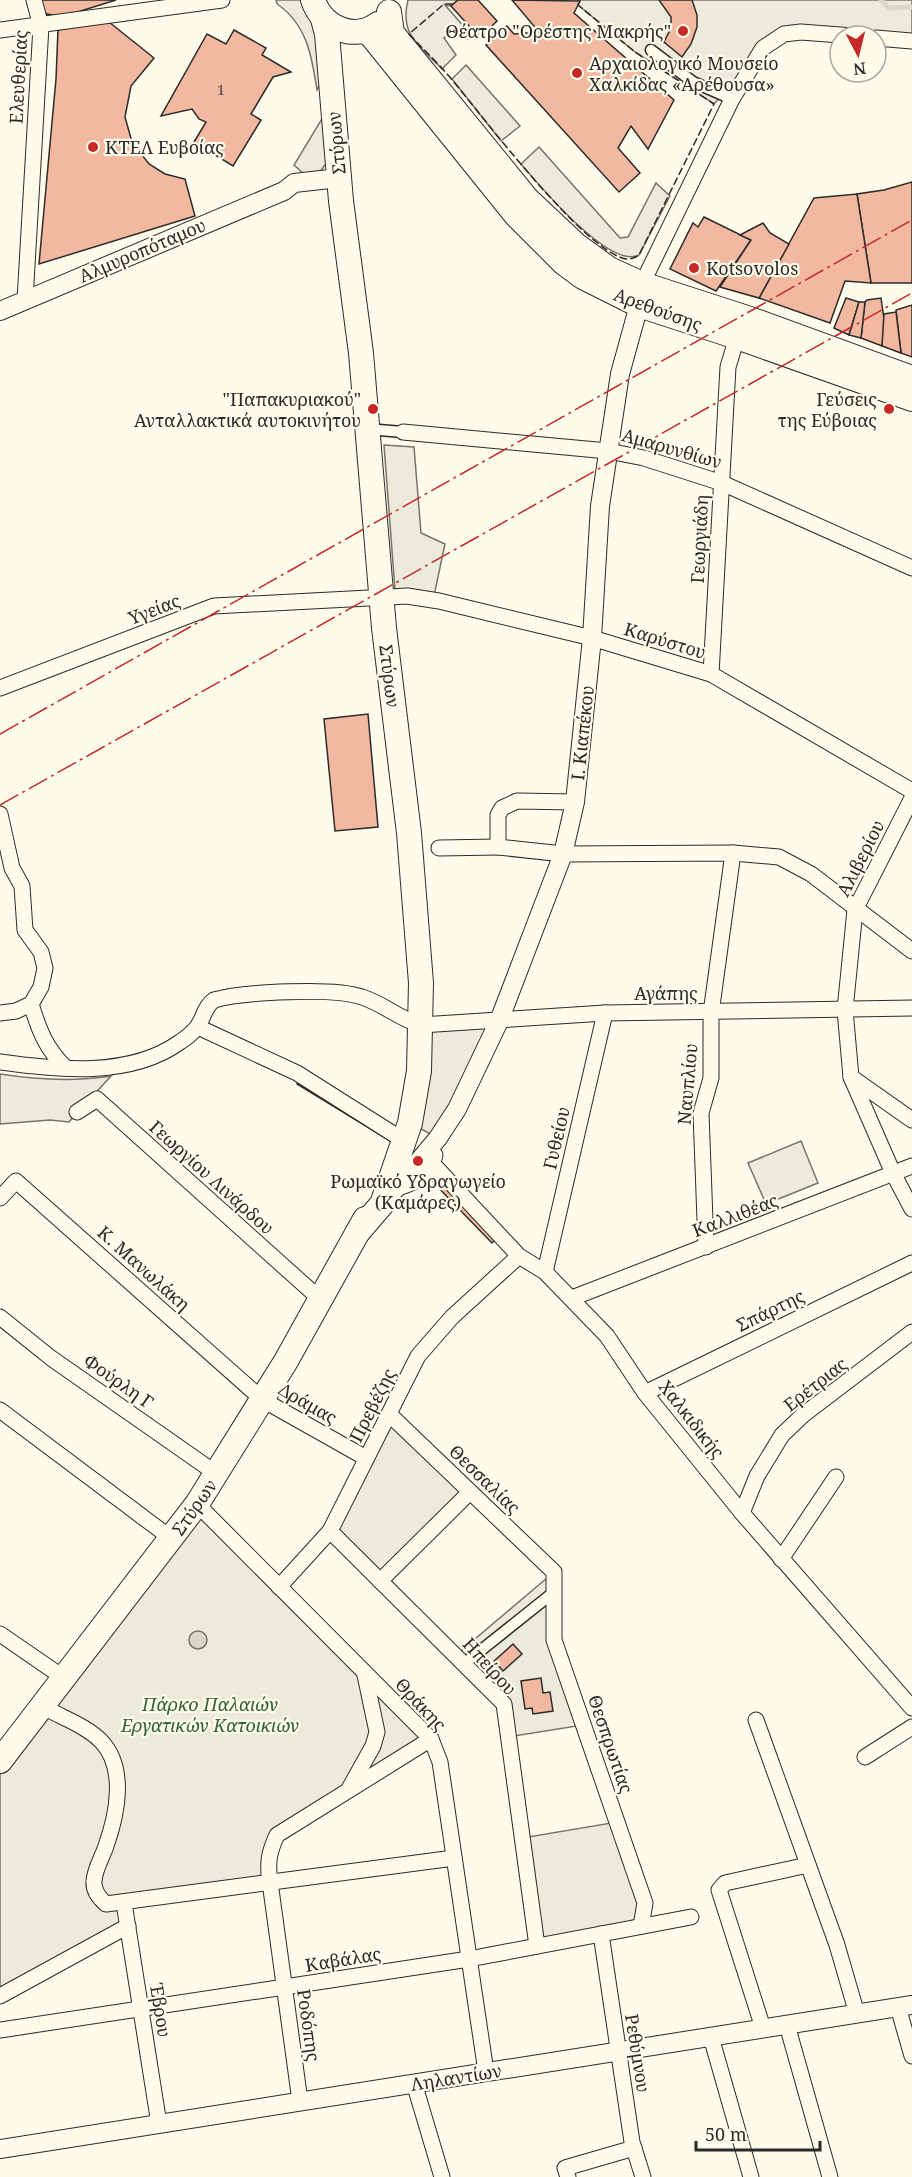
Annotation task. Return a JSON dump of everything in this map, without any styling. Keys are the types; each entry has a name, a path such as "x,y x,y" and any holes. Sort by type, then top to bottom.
{"main road":[{"path":"318,10 342,31 358,32 383,21 392,6"},
{"name":"Αρεθούσης","path":"392,6 390,28 408,55 527,199 576,245 640,294 737,337 912,399"},
{"name":"Στύρων","path":"318,10 328,45 340,185 368,429 380,597 409,832 421,983 417,1087 410,1123 390,1196 358,1232"},
{"name":"Στύρων","path":"351,266 352,200 340,57 342,42 358,32"},
{"name":"Αρεθούσης","path":"358,32 371,35 516,215 564,263 601,288 640,294 750,319 912,378"},
{"name":"Στύρων","path":"0,1761 172,1539 218,1474 263,1400 358,1232 375,1196 395,1135 417,1087"}],"street":[{"name":"Ελευθερίας","path":"25,300 41,26 34,0"},
{"path":"0,30 222,0"},
{"path":"640,294 732,99 763,48 783,34 801,32 828,34"},
{"path":"888,39 912,40"},
{"path":"651,50 693,82 732,99"},
{"name":"Αλμυροπόταμου","path":"0,311 284,191 294,183 340,185"},
{"name":"Ι. Κιαπέκου","path":"390,1196 438,1138 457,1109 499,1021 563,854 575,802 592,638 600,506 620,374 640,294"},
{"name":"Γεωργιάδη","path":"711,674 728,367 737,337"},
{"name":"Αμαρυνθίων","path":"368,429 608,451 644,458 722,483 912,568"},
{"name":"Καρύστου","path":"380,597 407,596 439,601 592,638 711,674 912,791"},
{"name":"Υγείας","path":"0,688 214,606 380,597"},
{"name":"Αλιβερίου","path":"912,798 855,910 845,1010 851,1077 893,1173 912,1209"},
{"path":"498,847 498,815 509,803 516,801 575,802"},
{"path":"0,1013 16,1011 31,1004 42,987 45,968 41,952 25,930 22,886 12,868 1,819"},
{"path":"439,848 498,847 563,854 733,853 770,856 797,865 912,951"},
{"name":"Ναυπλίου","path":"706,1247 701,1113 711,1078 711,1013 733,853"},
{"path":"0,1062 66,1068 126,1065 169,1049 198,1027 207,1004 214,1000 320,990 363,997 404,1020 421,1025"},
{"path":"31,1004 50,1053 66,1068"},
{"name":"Αγάπης","path":"421,1025 605,1013 912,1008"},
{"name":"Γυθείου","path":"545,1272 605,1013"},
{"path":"198,1027 297,1073 395,1135"},
{"path":"851,1077 912,1120"},
{"name":"Γεωργίου Λινάρδου","path":"77,1112 97,1099 320,1299"},
{"name":"Ι. Κιαπέκου","path":"433,1164 438,1138"},
{"path":"390,1196 419,1181 433,1164"},
{"name":"Χαλκιδικής","path":"433,1164 519,1256 545,1272 607,1336 645,1393 742,1513 912,1708"},
{"name":"Καλλιθέας","path":"572,1298 912,1166"},
{"name":"Κ. Μανωλάκη","path":"0,1198 16,1181 263,1400"},
{"name":"Πρεβέζης","path":"279,1587 330,1531 418,1356 452,1317 519,1256"},
{"name":"Σπάρτης","path":"645,1393 912,1263"},
{"name":"Φούρλη Γ","path":"0,1317 51,1358 218,1474"},
{"name":"Ερέτριας","path":"742,1513 757,1476 782,1435 803,1415 912,1332"},
{"name":"Δράμας","path":"263,1400 366,1458"},
{"path":"0,1410 172,1539"},
{"name":"Θεσσαλίας","path":"389,1414 554,1572"},
{"path":"781,1560 836,1477"},
{"path":"380,1581 470,1492"},
{"name":"Θράκης","path":"197,1504 431,1739 440,1762 486,2072"},
{"name":"Ηπείρου","path":"330,1531 504,1704 537,1946"},
{"name":"Θεσπρωτίας","path":"554,1572 554,1640 645,1903 641,1926"},
{"path":"465,1663 554,1592"},
{"path":"0,1634 64,1678"},
{"path":"348,1790 373,1746 377,1732 365,1673"},
{"path":"42,1706 86,1728 103,1743 111,1757 116,1776 115,1819 96,1869 94,1888 99,1898 106,1904 454,1858"},
{"path":"756,1720 837,1945 857,2014"},
{"path":"866,1757 912,1727"},
{"name":"Ροδόπης","path":"300,2101 267,1861 277,1835 431,1739"},
{"path":"764,2028 719,1890 725,1883 808,1865"},
{"name":"Έβρου","path":"124,1903 159,2124"},
{"name":"Καβάλας","path":"0,2030 469,1959 691,1917"},
{"path":"0,1996 128,1926"},
{"name":"Ρεθύμνου","path":"601,1934 617,2051 634,2148 643,2177"},
{"path":"905,2006 912,2056"},
{"name":"Ληλαντίων","path":"0,2149 905,2006"},
{"path":"787,2025 830,2177"},
{"path":"711,2037 751,2177"},
{"path":"414,2083 442,2177"},
{"path":"566,2172 634,2148"}],"green space":[{"path":"276,0 308,0 318,33 322,58 321,81 317,90 313,65 302,31 287,12 277,4"},
{"path":"408,0 458,0 451,6 445,5 472,36 468,39 457,28 444,38 456,55 442,69 419,46 409,31 406,22"},
{"path":"578,0 912,0 912,41 888,39 888,24 828,24 828,34 801,32 763,48 714,104 635,52 578,5"},
{"path":"466,65 520,126 501,141 452,79"},
{"path":"323,117 327,162 320,172 304,174 294,165"},
{"path":"539,147 620,238 628,237 656,183 670,196 639,255 626,256 594,239 543,190 521,164"},
{"path":"384,445 414,447 421,533 445,544 434,596 395,590"},
{"path":"499,1021 438,1138 410,1123 421,1025"},
{"path":"0,1074 56,1080 111,1076 69,1122 50,1120 0,1124"},
{"path":"801,1141 818,1183 766,1204 748,1163"},
{"path":"389,1414 470,1492 380,1581 330,1531"},
{"name":"Πάρκο Παλαιών Εργατικών Κατοικιών","path":"197,1504 431,1739 277,1835 270,1882 124,1903 128,1926 0,1996 0,1761"},
{"path":"554,1572 554,1640 583,1725 508,1737 504,1704 455,1656"},
{"path":"617,1822 645,1903 641,1926 537,1946 522,1838"}],"shaded area":[{"path":"198,1631 204,1634 207,1640 204,1646 198,1649 192,1646 189,1640 192,1634"}],"building":[{"path":"38,0 116,0 57,16 47,14 40,7"},
{"name":"Αρχαιολογικό Μουσείο Χαλκίδας «Αρέθουσα»","path":"458,0 478,0 497,21 492,26 499,33 507,26 514,34 539,32 512,0 580,1 574,13 674,100 648,149 631,126 618,148 640,173 619,192 486,45 493,39 486,31 479,37 451,6"},
{"name":"Θέατρο \"Ορέστης Μακρής\"","path":"659,0 692,0 697,15 697,27 691,44 682,57 664,42 671,28 671,17"},
{"name":"ΚΤΕΛ Ευβοίας","path":"109,22 154,58 131,86 125,117 132,142 149,164 165,174 185,179 195,216 39,264 56,79 58,30"},
{"name":"ΚΤΕΛ Ευβοίας","path":"234,30 266,48 262,55 291,72 273,77 251,114 261,120 233,166 194,142 206,122 199,119 192,109 161,116 207,34 226,44"},
{"path":"912,182 912,283 871,283 857,194 884,190"},
{"path":"857,194 871,283 845,281 830,323 759,298 814,198"},
{"path":"704,217 751,240 716,291 670,269 693,223 698,227"},
{"path":"763,223 770,233 789,244 759,298 720,287 751,240 740,235"},
{"path":"846,298 859,302 849,335 834,328"},
{"path":"881,298 885,326 882,346 861,338 865,302"},
{"path":"859,302 865,302 861,338 849,335"},
{"path":"912,305 912,357 901,353 896,310"},
{"path":"896,312 901,353 882,346 884,314"},
{"path":"368,714 378,827 335,831 324,719"},
{"name":"Ρωμαϊκό Υδραγωγείο (Καμάρες)","path":"300,1079 399,1139 497,1238 492,1243 397,1145 297,1084"},
{"path":"513,1644 522,1654 503,1671 494,1661"},
{"path":"541,1678 543,1693 550,1692 553,1711 533,1714 532,1708 525,1709 521,1681"}],"waterway":[{"path":"881,0 889,8 912,7"}],"fence":[{"path":"453,4 444,4 409,34 448,75 535,181 561,209 608,251 631,259 639,255 714,104 635,52 578,5 579,2"}],"power":[{"path":"0,734 912,220"},
{"path":"0,805 912,293"}],"place":[{"name":"Θέατρο \"Ορέστης Μακρής\"","path":"683,31"},
{"name":"Αρχαιολογικό Μουσείο Χαλκίδας «Αρέθουσα»","path":"577,73"},
{"name":"ΚΤΕΛ Ευβοίας","path":"93,147"},
{"name":"Kotsovolos","path":"694,268"},
{"name":"\"Παπακυριακού\" Ανταλλακτικά αυτοκινήτου","path":"373,409"},
{"name":"Γεύσεις της Εύβοιας","path":"889,409"},
{"name":"Ρωμαϊκό Υδραγωγείο (Καμάρες)","path":"418,1161"}]}
